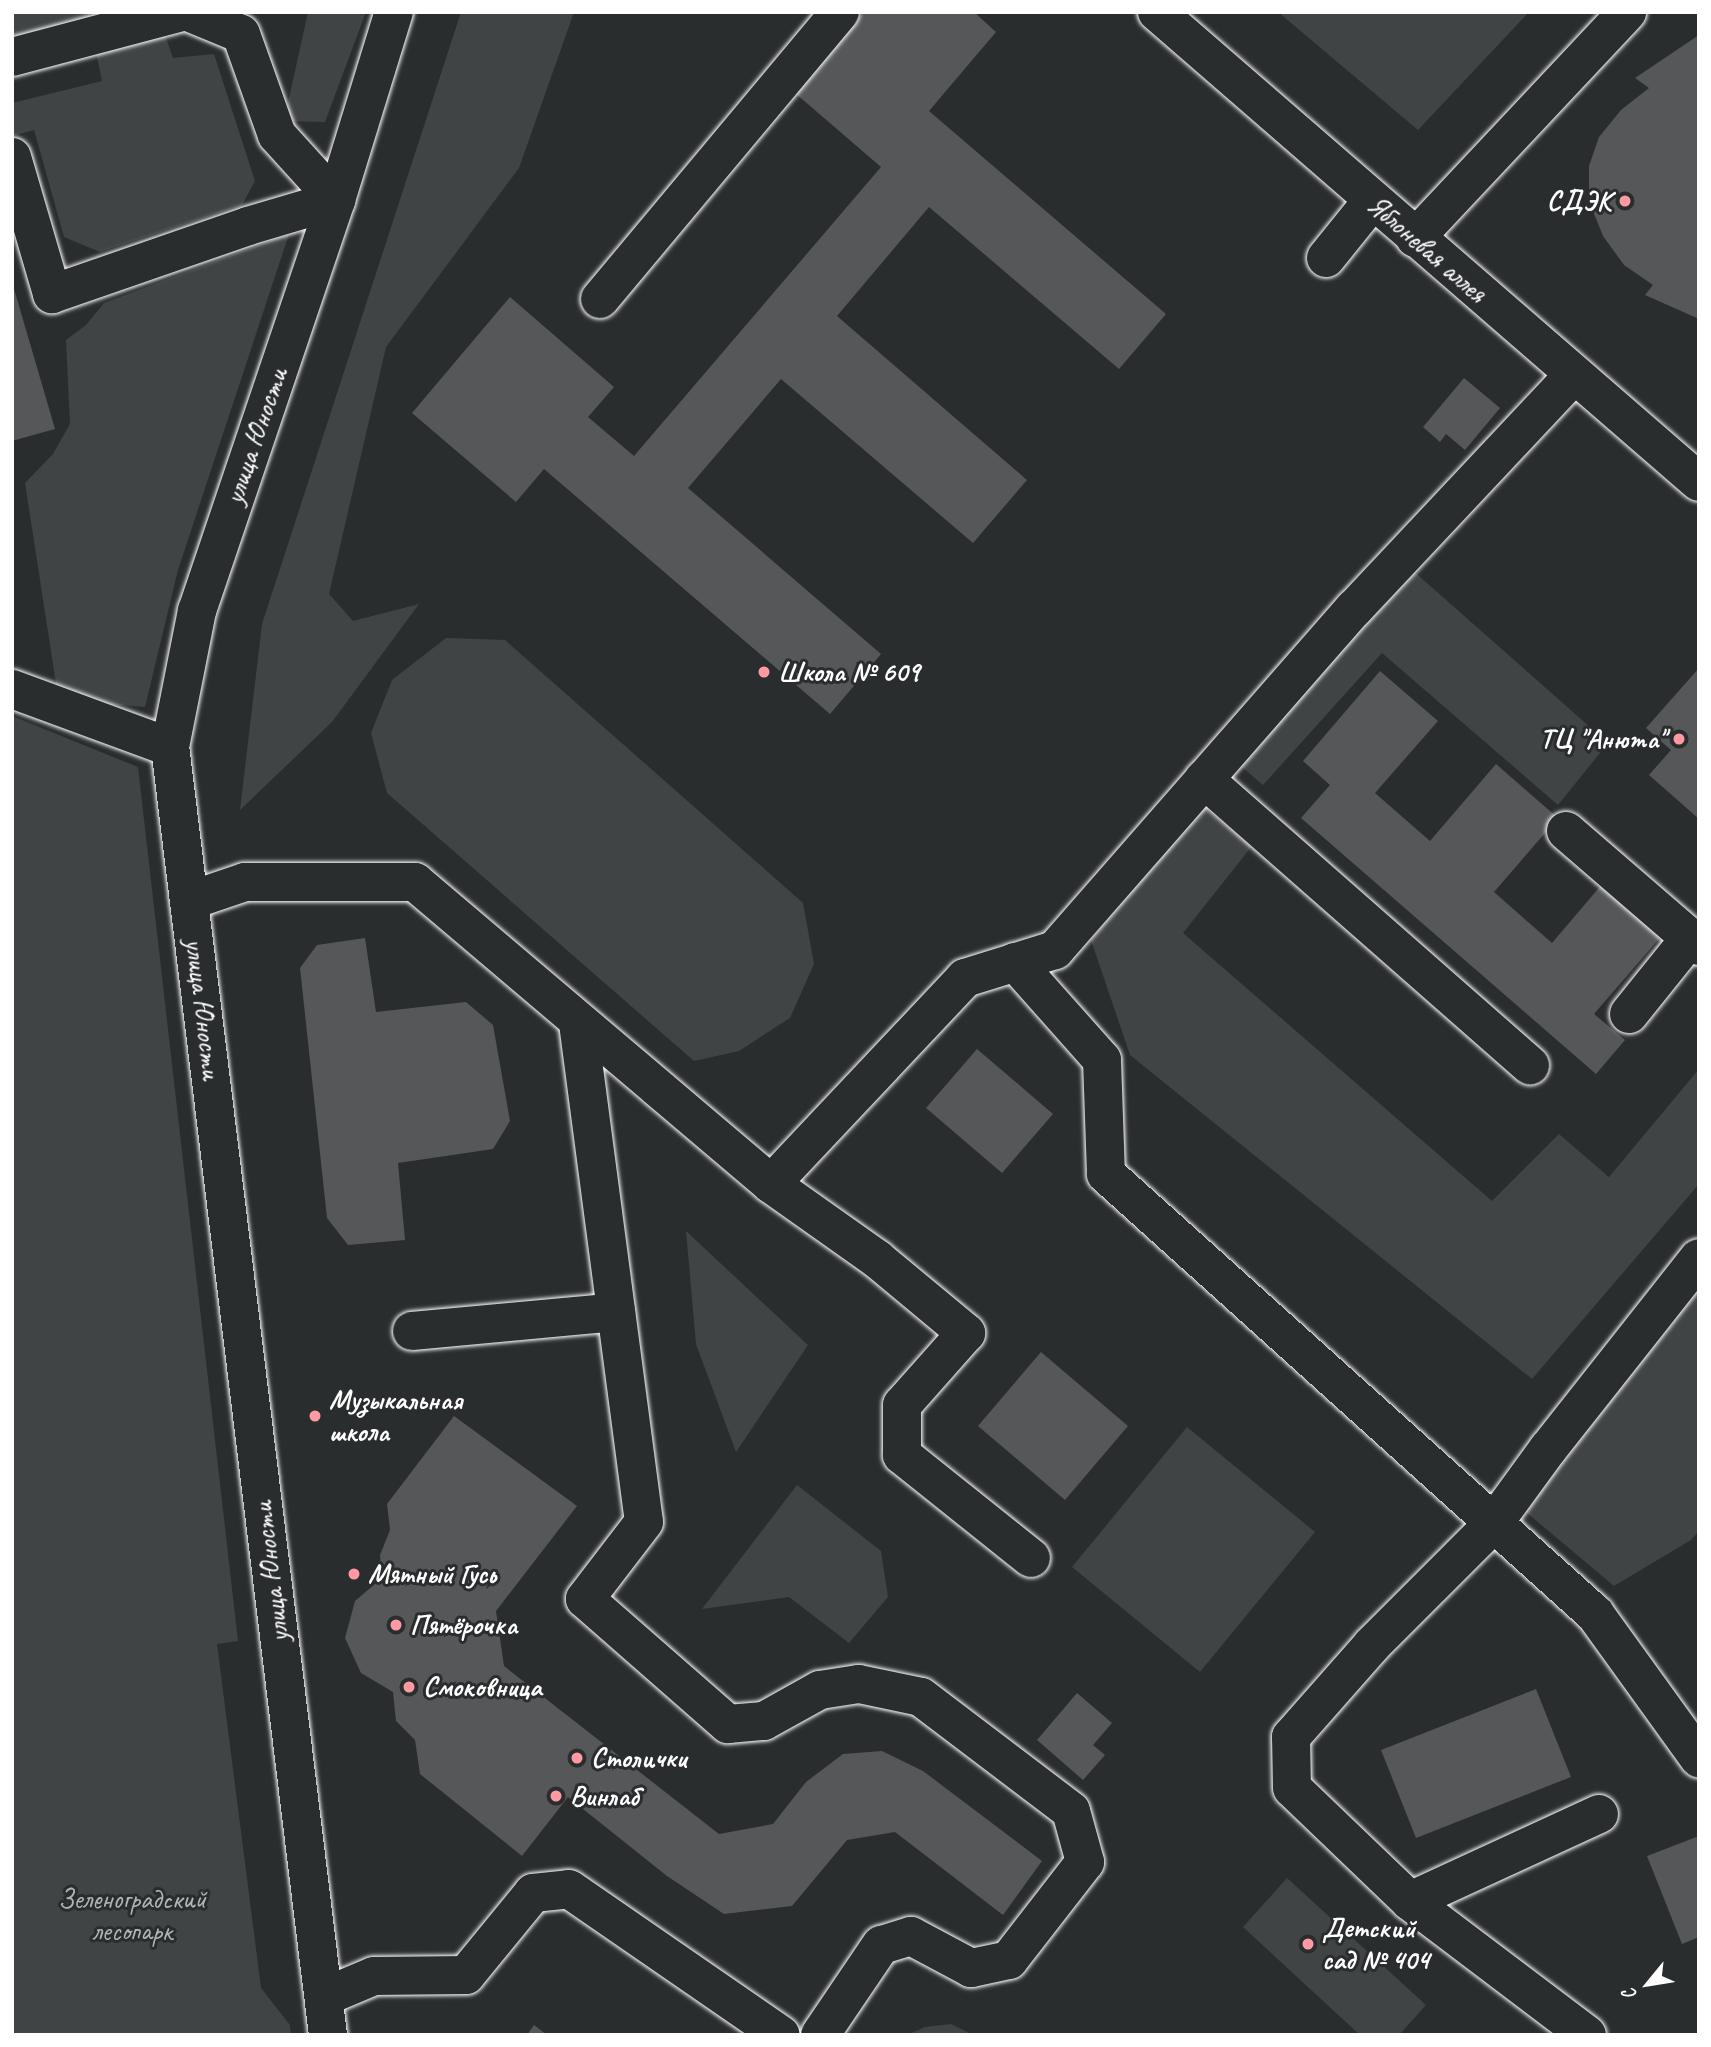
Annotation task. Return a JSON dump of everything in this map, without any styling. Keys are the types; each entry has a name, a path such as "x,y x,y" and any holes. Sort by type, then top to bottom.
{"street":[{"path":"12,57 182,12"},
{"path":"12,158 52,295 248,226 336,200 277,135 241,34 188,12"},
{"name":"улица Юности","path":"328,2035 170,747 197,611 336,200 394,12"},
{"path":"600,299 840,12"},
{"name":"Яблоневая аллея","path":"1157,12 1573,376 1699,482"},
{"path":"1415,238 1627,12"},
{"path":"1326,258 1372,201"},
{"path":"771,1184 965,978 1055,950 1354,609 1573,376"},
{"path":"1519,475 1544,407"},
{"path":"12,689 170,747"},
{"path":"1204,779 1530,1065"},
{"path":"1566,831 1694,942 1629,1014"},
{"path":"189,901 245,883 415,882 771,1184 877,1259 966,1333 902,1405 902,1455 1031,1558"},
{"path":"1015,962 1102,1060 1105,1174 1595,1614 1699,1758"},
{"path":"578,1023 644,1522 585,1599 727,1724 764,1721 820,1690 859,1684 921,1697 1071,1811 1085,1861 1009,1960 971,1968 911,1936 881,1945 820,2035"},
{"path":"1587,2035 1410,1901 1292,1788 1290,1737 1372,1644 1494,1523 1548,1449 1699,1258"},
{"path":"412,1331 616,1312"},
{"path":"1410,1901 1599,1814"},
{"path":"324,1997 374,1976 466,1976 533,1893 569,1889 781,2035"}],"green space":[{"path":"12,12 113,12 12,39"},
{"path":"308,12 366,12 325,122 284,121"},
{"path":"461,12 574,12 519,168 386,347 329,594 353,621 419,604 332,722 240,810 262,624"},
{"path":"1278,12 1529,12 1418,130"},
{"path":"165,35 173,58 214,54 255,181 242,205 100,252 64,237 34,130 12,136 12,103 102,81 96,52"},
{"path":"289,234 178,570 145,707 83,702 57,690 25,483 53,454 70,424 66,340 86,325 104,303"},
{"path":"1411,569 1608,743 1558,805 1382,653 1263,785 1234,760"},
{"path":"446,638 505,640 803,903 814,964 790,1018 739,1051 694,1061 387,793 371,733 392,680"},
{"name":"Зеленоградский лесопарк","path":"12,716 138,767 238,1641 217,1644 261,1988 290,2025 291,2035 12,2035"},
{"path":"1200,805 1252,846 1183,933 1492,1201 1559,1134 1609,1177 1699,1069 1699,1184 1532,1379 1130,1055 1091,940"},
{"path":"686,1231 808,1345 736,1452 696,1344"},
{"path":"1699,1281 1699,1531 1691,1540 1614,1586 1520,1507"},
{"path":"1187,1427 1315,1532 1200,1672 1072,1567"},
{"path":"797,1485 881,1551 888,1597 849,1643 789,1597 702,1609"},
{"path":"1287,1878 1426,2005 1399,2035 1360,2035 1243,1927"},
{"path":"951,2024 973,2035 907,2035 925,2027"}],"building":[{"path":"864,12 974,12 996,32 929,111 1166,314 1119,369 929,207 837,316 1027,480 973,543 781,379 688,488 881,654 830,714 544,469 516,502 412,413 510,297 614,387 588,417 634,456 881,167 795,93"},
{"path":"1699,35 1699,319 1645,295 1653,285 1624,265 1603,236 1589,201 1589,166 1599,137 1621,110 1649,88 1635,78"},
{"path":"12,282 55,429 12,441"},
{"path":"1464,378 1500,408 1465,450 1446,434 1440,442 1423,427"},
{"name":"ТЦ \"Анюта\"","path":"1699,668 1699,819 1649,775 1671,750 1646,728"},
{"path":"1380,671 1438,721 1375,793 1430,841 1496,764 1558,818 1494,892 1552,943 1609,876 1669,927 1594,1014 1625,1040 1596,1074 1301,818 1330,785 1303,761"},
{"path":"365,938 376,1012 466,1002 493,1025 510,1121 493,1149 398,1163 405,1240 348,1245 327,1218 300,968 317,945"},
{"path":"977,1049 1053,1114 1002,1173 926,1108"},
{"path":"1041,1352 1128,1426 1065,1500 978,1426"},
{"path":"454,1416 577,1506 496,1611 504,1666 719,1834 773,1824 806,1782 843,1754 882,1751 923,1771 1042,1861 1003,1915 895,1832 847,1840 792,1906 724,1914 667,1876 568,1797 522,1856 420,1774 415,1740 396,1721 393,1692 361,1673 345,1638 355,1601 382,1578 380,1555 390,1530 387,1504"},
{"path":"1536,1689 1571,1777 1416,1838 1381,1750"},
{"path":"1077,1693 1112,1723 1093,1745 1105,1755 1083,1780 1037,1740"},
{"path":"1699,1836 1699,1937 1682,1944 1647,1856"},
{"path":"534,2025 547,2035 527,2035"}],"place":[{"name":"СДЭК","path":"1625,201"},
{"name":"Школа № 609","path":"764,672"},
{"name":"ТЦ \"Анюта\"","path":"1679,739"},
{"name":"Музыкальная школа","path":"315,1416"},
{"name":"Мятный Гусь","path":"354,1574"},
{"name":"Пятёрочка","path":"396,1625"},
{"name":"Смоковница","path":"409,1687"},
{"name":"Столички","path":"577,1758"},
{"name":"Винлаб","path":"556,1796"},
{"name":"Детский сад № 404","path":"1308,1944"}]}
